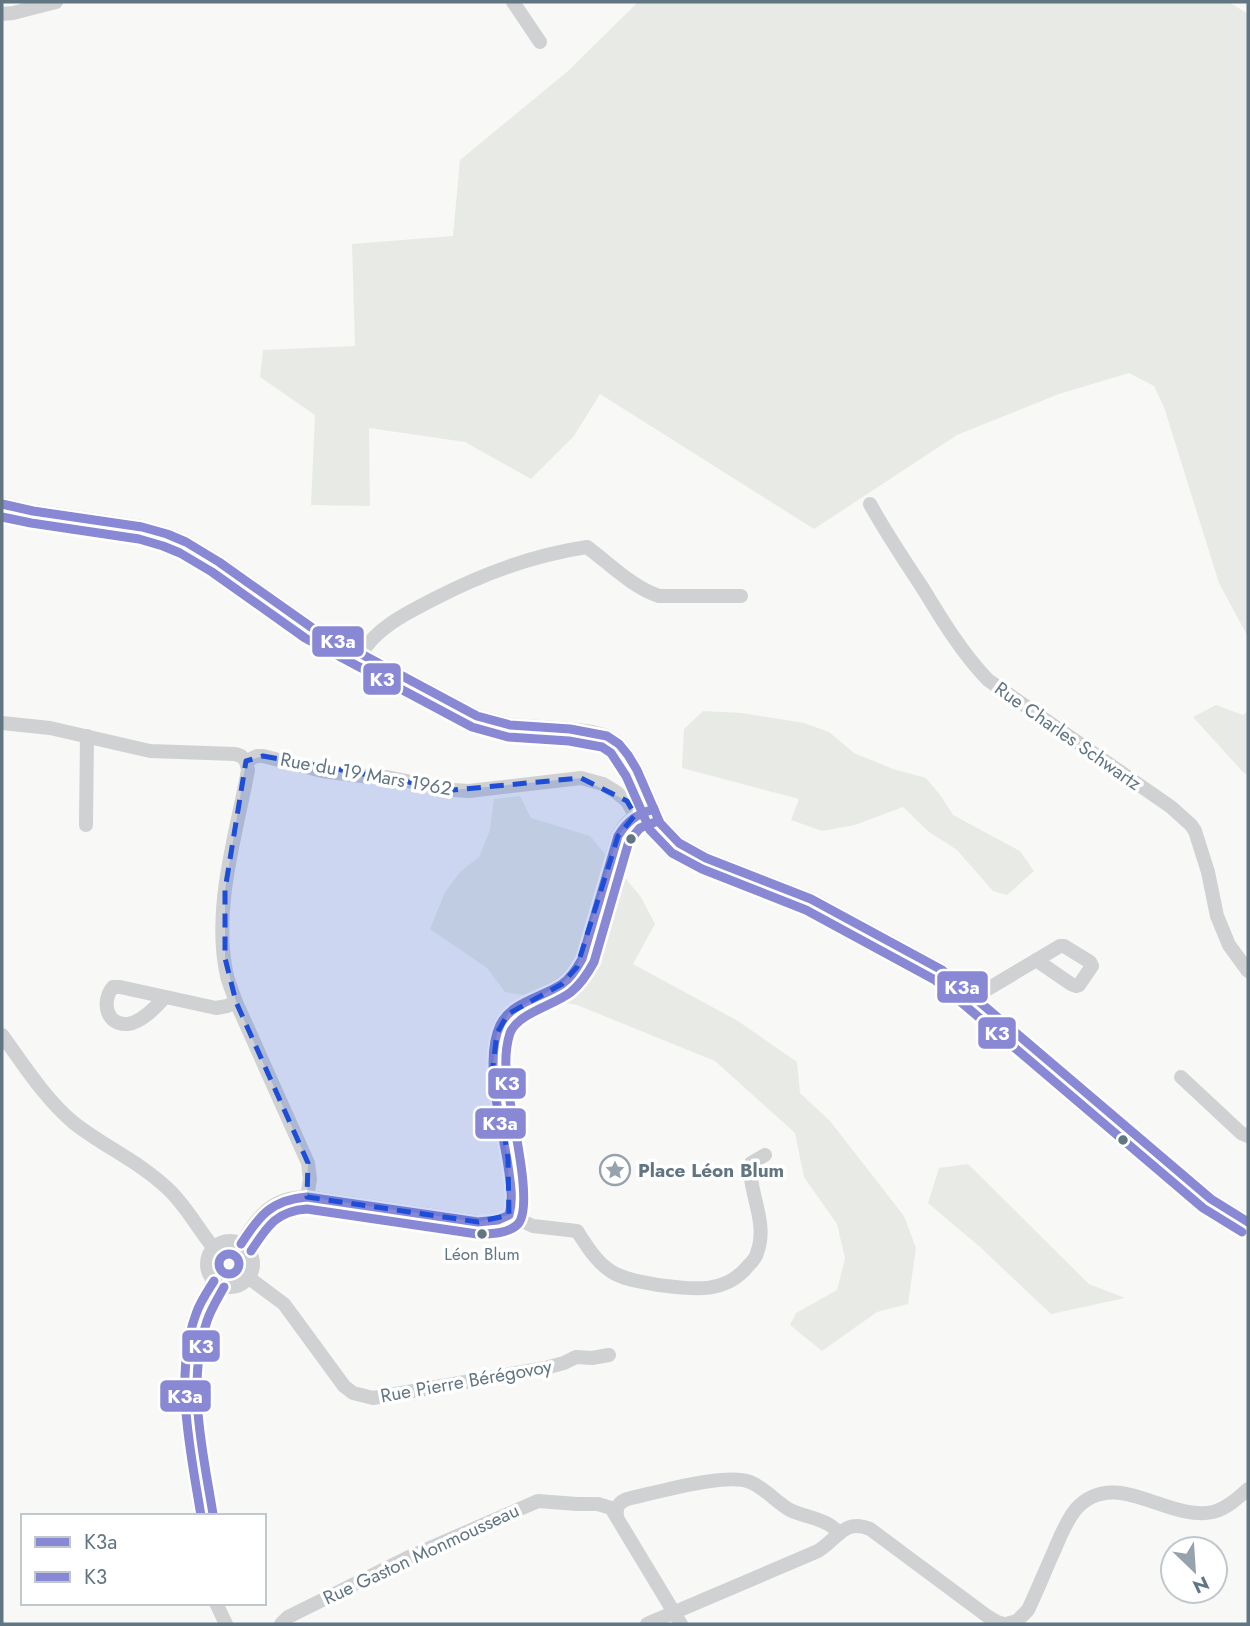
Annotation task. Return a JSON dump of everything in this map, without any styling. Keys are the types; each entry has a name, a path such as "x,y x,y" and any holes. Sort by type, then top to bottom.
{"street":[{"path":"2,14 56,2"},
{"path":"513,2 541,42"},
{"path":"2,503 33,511 142,527 176,538 219,562 311,627 464,710 510,725 570,729 607,736 619,744 628,755 660,822 690,850 811,899 942,971 1211,1199 1248,1222"},
{"name":"Rue Charles Schwartz","path":"870,504 948,629 977,669 1171,807 1191,825 1198,838 1208,872 1220,924 1229,945 1248,971"},
{"path":"361,654 379,633 401,616 453,590 503,568 562,551 587,547 649,593 659,596 741,596"},
{"name":"Rue du 19 Mars 1962","path":"2,723 50,728 150,751 235,754 246,761 257,755 322,771 387,777 453,790 581,778 603,784 617,792 627,800 635,815"},
{"path":"86,825 87,736"},
{"path":"246,761 248,770 225,890 223,912 226,968 236,1002 308,1163 310,1179"},
{"path":"509,1215 512,1204 508,1157 494,1087 493,1066 500,1024 508,1014 562,984 572,975 582,959 618,836 624,825 635,815 654,809"},
{"path":"976,999 981,993 1036,960"},
{"path":"165,997 216,1008 236,1002"},
{"path":"2,1035 46,1094 72,1122 164,1185 214,1247"},
{"path":"1181,1077 1241,1133 1248,1136"},
{"path":"307,1197 310,1179 317,1163 315,1150"},
{"path":"241,1244 257,1221 274,1204 285,1199 307,1197 478,1222 494,1222 509,1215 533,1226 577,1231 600,1263 614,1273 643,1282 689,1289 721,1286 740,1277 758,1253 761,1233 750,1170 751,1163 765,1154"},
{"path":"230,1241 241,1244 252,1259 249,1278 236,1287 220,1286 206,1267 208,1256 218,1244 230,1241"},
{"name":"Rue Pierre Bérégovoy","path":"249,1278 284,1304 344,1386 353,1393 373,1398 545,1368 576,1357 609,1355"},
{"path":"201,1514 190,1447 185,1384 189,1338 194,1318 214,1281"},
{"path":"677,1618 617,1516 617,1505 626,1499 716,1480 740,1479 762,1489 785,1507 803,1516 826,1522 839,1532"},
{"path":"647,1624 677,1618 818,1551 827,1546 839,1532 856,1525 870,1529 987,1616 997,1622 1011,1623 1028,1610 1067,1521 1082,1503 1102,1494 1123,1493 1186,1513 1214,1512 1248,1489"},
{"name":"Rue Gaston Monmousseau","path":"281,1624 288,1617 407,1558 538,1501 598,1504 611,1508 617,1516"},
{"path":"217,1605 226,1624"}],"highlighted area":[{"path":"263,756 453,790 581,778 627,801 635,815 618,836 577,967 562,984 508,1014 497,1033 493,1066 508,1158 509,1215 478,1222 307,1197 308,1163 236,1002 225,958 225,890 246,761"}],"shaded area":[{"path":"638,2 1229,2 1248,14 1248,637 1219,583 1164,407 1154,386 1129,373 1059,394 957,435 814,529 600,394 574,436 531,479 465,442 369,428 370,506 311,505 315,415 260,377 263,350 355,346 352,244 453,236 460,160 568,71"},
{"path":"1216,705 1243,715 1248,711 1248,775 1193,717"},
{"path":"703,711 742,713 804,723 829,732 854,753 893,769 926,778 953,815 1020,851 1034,871 1007,895 993,891 957,850 929,832 903,807 855,825 822,831 791,820 799,799 682,768 684,729"},
{"path":"520,796 531,818 590,836 641,897 655,924 633,964 738,1021 797,1062 800,1093 830,1121 904,1216 916,1248 908,1304 877,1312 822,1351 790,1325 796,1313 837,1290 845,1258 837,1224 804,1177 795,1133 715,1061 577,1005 505,992 487,968 430,929 445,892 460,872 479,857 490,830 494,799"},
{"path":"968,1164 1089,1284 1125,1298 1051,1314 980,1247 928,1203 939,1168"}],"transit line":[{"name":"K3a","path":"2,504 142,527 167,534 219,562 311,627 477,716 510,725 570,729 607,736 619,744 628,755 660,823 679,843 706,858 811,899 942,970 1211,1199 1248,1222"},
{"name":"K3","path":"2,517 139,539 163,546 212,572 305,638 472,727 508,737 569,741 602,747 611,753 626,776 650,830 672,853 702,869 806,910 935,980 1203,1208 1242,1232"},
{"name":"K3a","path":"241,1244 267,1211 284,1202 307,1197 478,1222 498,1220 509,1215 510,1184 496,1098 493,1058 500,1025 519,1005 554,989 573,973 582,959 618,836 633,819 654,809"},
{"name":"K3","path":"251,1251 273,1222 296,1210 307,1209 477,1234 504,1232 518,1224 524,1197 506,1075 506,1051 510,1033 521,1020 564,997 584,978 594,962 629,841 640,828 658,821"},
{"name":"K3","path":"229,1254 236,1257 239,1264 236,1271 229,1274 222,1271 219,1264 222,1257 229,1254"},
{"name":"K3a","path":"201,1514 186,1415 186,1363 196,1314 214,1281"},
{"name":"K3","path":"213,1514 198,1418 198,1369 207,1321 224,1287"}],"place":[{"name":"Place Léon Blum","path":"615,1170"},
{"name":"Léon Blum","path":"482,1234"}]}
